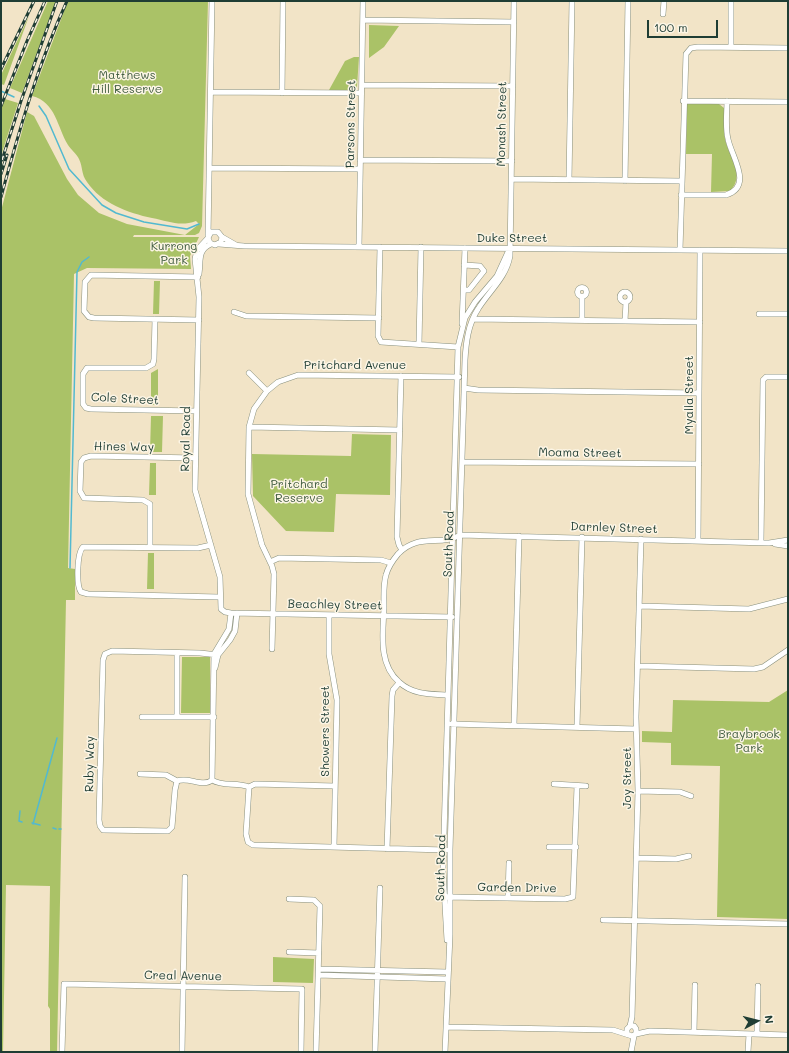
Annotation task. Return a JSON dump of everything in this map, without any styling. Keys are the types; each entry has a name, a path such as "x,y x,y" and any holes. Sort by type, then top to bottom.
{"street":[{"path":"209,218 209,223 215,231 220,233 222,237 219,244 211,244 208,237 212,1"},
{"path":"282,93 283,1"},
{"name":"Parsons Street","path":"359,247 363,1"},
{"name":"Monash Street","path":"510,248 514,1"},
{"path":"570,180 572,1"},
{"path":"625,181 628,1"},
{"path":"663,14 664,1"},
{"path":"731,1 731,47"},
{"path":"363,20 514,22"},
{"path":"680,250 684,57 687,52 694,47 788,48"},
{"path":"362,85 513,86"},
{"path":"211,92 361,93"},
{"path":"684,101 788,102"},
{"path":"681,195 726,196 731,194 738,186 740,177 738,163 728,137 727,101"},
{"path":"360,160 512,161"},
{"path":"210,168 360,169"},
{"path":"512,179 681,181"},
{"path":"208,237 211,232 215,231"},
{"name":"Royal Road","path":"198,277 195,259 196,252 208,237"},
{"name":"Duke Street","path":"222,237 236,245"},
{"name":"Royal Road","path":"211,244 203,249 200,254 198,277 199,320 196,411 196,495 220,577 219,597 221,609"},
{"name":"Duke Street","path":"219,244 359,247 788,251"},
{"path":"380,247 378,336 381,342 458,347"},
{"path":"420,247 420,344"},
{"name":"South Road","path":"448,947 444,896 443,850 458,347 462,327 465,248"},
{"name":"South Road","path":"445,1052 465,351 473,319 479,307 503,275 509,262 510,248"},
{"name":"South Road","path":"462,327 470,309 497,276 510,248"},
{"name":"Myalla Street","path":"698,541 700,250"},
{"path":"464,265 480,266 484,271 469,290 464,290"},
{"path":"198,277 94,274 86,278 84,311 89,317 199,320"},
{"path":"582,297 582,320"},
{"path":"626,302 626,321"},
{"path":"234,312 246,316 378,318"},
{"path":"759,314 788,314"},
{"path":"473,319 700,322"},
{"name":"Cole Street","path":"155,320 153,364 146,368 87,368 83,374 82,404 86,408 91,409 196,411"},
{"path":"249,373 267,391"},
{"name":"Pritchard Avenue","path":"272,649 274,574 262,545 248,494 249,427 254,409 267,391 278,382 298,375 464,377"},
{"path":"401,376 397,536 398,545 402,550"},
{"path":"761,542 763,380 769,376 788,376"},
{"path":"464,388 478,390 699,393"},
{"path":"464,395 478,390"},
{"path":"249,427 400,430"},
{"name":"Hines Way","path":"150,548 150,504 144,500 84,498 80,491 81,462 84,458 91,456 196,458"},
{"name":"Moama Street","path":"462,462 699,464"},
{"path":"448,695 420,693 399,683 388,668 384,654 385,581 391,562 402,550 421,541 452,540 460,535"},
{"name":"Darnley Street","path":"460,535 761,542 788,546"},
{"path":"514,725 519,536"},
{"path":"577,727 582,538"},
{"name":"Joy Street","path":"631,1050 638,791 636,729 641,539"},
{"name":"Darnley Street","path":"768,543 788,540"},
{"path":"211,545 198,548 83,547 79,553 78,586 81,592 88,594 219,597"},
{"path":"270,562 279,558 381,560 391,562"},
{"path":"640,606 749,608 788,599"},
{"name":"Beachley Street","path":"221,609 225,612 231,613 457,616"},
{"path":"228,638 231,613"},
{"path":"212,780 214,675 216,655 235,631 237,613"},
{"name":"Showers Street","path":"329,615 329,654 336,687 337,700 334,847"},
{"path":"638,666 759,669 788,650"},
{"name":"Ruby Way","path":"177,781 174,796 172,827 168,831 107,831 101,828 99,812 104,656 108,652 112,651 216,655"},
{"path":"177,653 177,717"},
{"path":"387,849 392,696 393,690 399,683"},
{"path":"142,717 214,717"},
{"path":"447,724 636,729"},
{"path":"140,774 166,775 177,781 182,779 205,783 212,780"},
{"path":"212,780 219,784 239,784 248,787 255,784 335,786"},
{"path":"554,784 586,786"},
{"name":"Garden Drive","path":"444,896 565,899 573,897 577,786"},
{"path":"248,787 247,840 250,844 256,846 450,850"},
{"path":"638,791 680,792 691,796"},
{"path":"550,847 576,847"},
{"path":"636,858 676,859 690,856"},
{"path":"508,898 509,863"},
{"path":"182,1052 185,877"},
{"path":"375,1052 380,888"},
{"path":"289,899 311,899 319,904 316,1052"},
{"path":"603,920 788,924"},
{"path":"289,952 319,953"},
{"path":"318,969 447,972"},
{"path":"318,975 447,979"},
{"name":"Creal Avenue","path":"62,1052 64,984 302,989 301,1052"},
{"path":"694,1032 695,985"},
{"path":"757,1034 758,986"},
{"path":"446,1027 788,1035"},
{"path":"748,1052 749,1034"}],"green space":[{"path":"48,1 56,1 22,93 10,88"},
{"name":"Matthews Hill Reserve","path":"68,1 208,1 202,226 199,233 195,235 185,235 199,224 196,221 190,223 179,223 143,216 116,206 100,196 85,179 79,159 64,138 51,109 40,99 32,96"},
{"path":"29,16 4,85 1,84 1,75"},
{"path":"369,25 399,26 384,47 369,58"},
{"path":"354,57 359,57 357,87 354,90 329,90 345,61"},
{"path":"5,99 18,103 1,156 1,109"},
{"path":"687,104 719,104 724,108 725,139 737,172 735,185 730,191 711,192 712,154 686,154"},
{"name":"Kurrong Park","path":"27,112 34,116 67,179 78,195 99,213 127,224 185,235 134,235 133,237 199,237 190,256 191,269 87,268 74,274 68,568 75,569 75,600 66,600 57,1052 50,1052 50,1009 48,1006 50,886 6,885 3,1052 1,1052 1,211"},
{"path":"154,281 160,281 159,314 153,314"},
{"path":"158,369 158,405 151,405 151,373"},
{"path":"151,416 163,416 162,452 150,452"},
{"name":"Pritchard Reserve","path":"352,434 391,435 390,495 336,494 334,532 286,531 253,496 252,454 351,456"},
{"path":"150,463 156,463 156,495 149,495"},
{"path":"148,553 154,553 154,589 147,589"},
{"path":"182,657 210,657 210,713 181,713"},
{"name":"Braybrook Park","path":"788,690 788,919 717,917 720,766 671,765 671,743 642,742 642,731 672,732 673,700 769,702"},
{"path":"273,957 314,959 313,983 273,982"}],"waterway":[{"path":"1,91 14,97"},
{"path":"39,106 46,116 69,169 102,205 116,213 144,222 187,229 199,224"},
{"path":"70,568 77,272 82,262 89,257"},
{"path":"33,824 57,738"},
{"path":"20,811 19,821 22,822"},
{"path":"32,823 40,825"}],"railway":[{"path":"1,69 34,1"},
{"path":"1,106 45,1"},
{"path":"2,160 21,101 57,1"},
{"path":"1,197 38,73 67,1"},
{"path":"1,174 7,155"}]}
